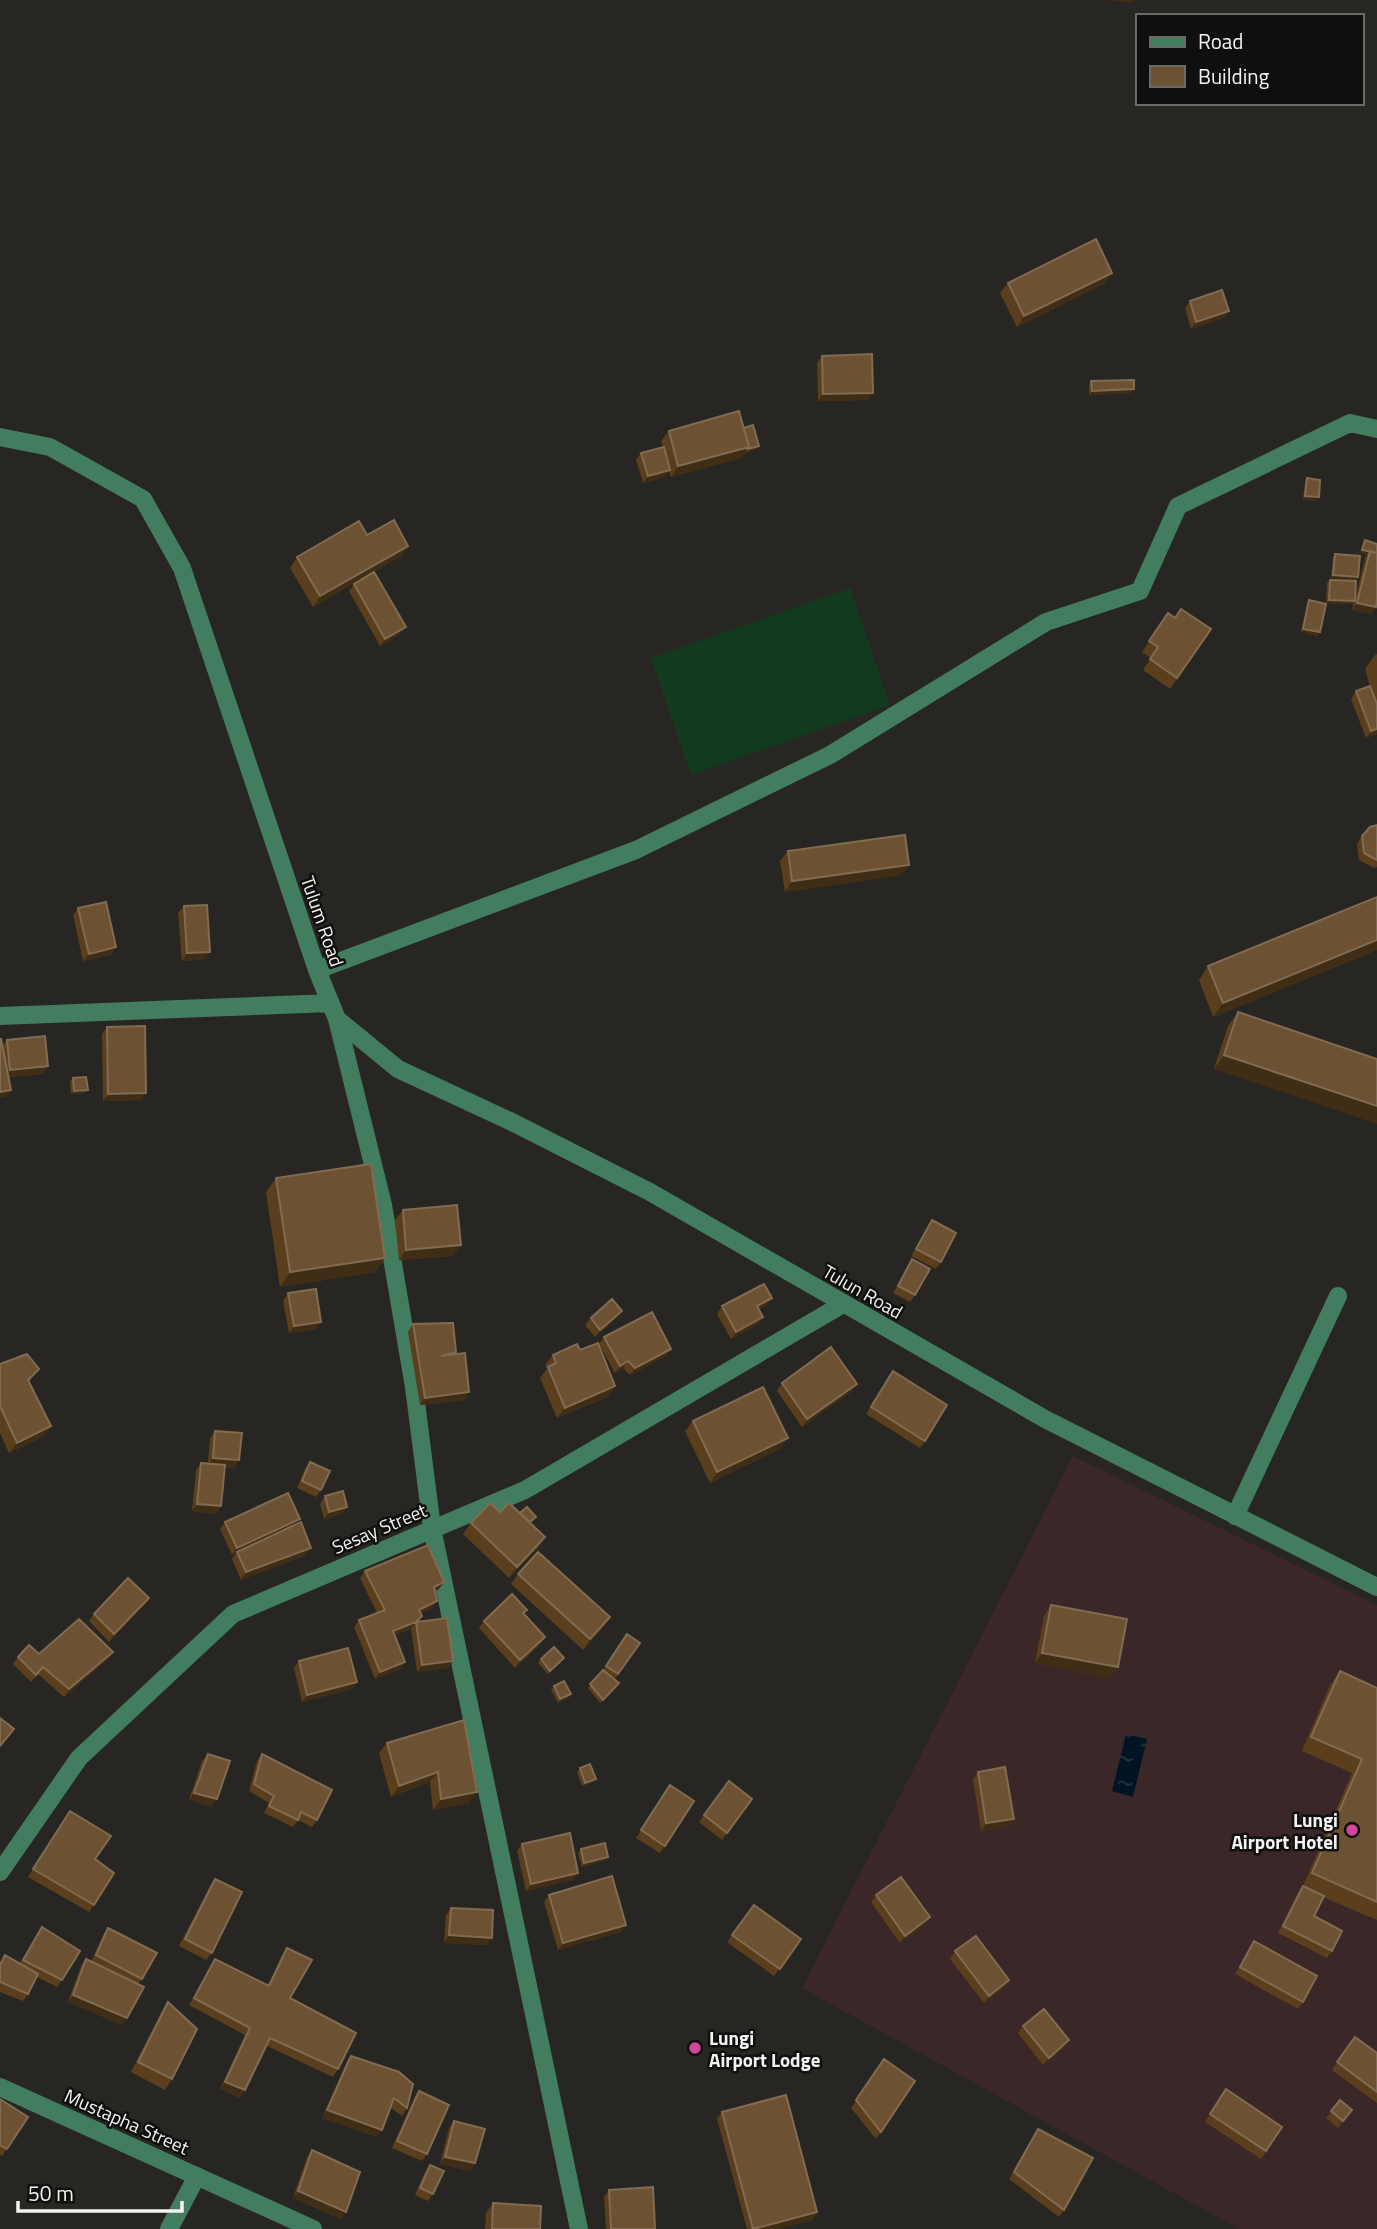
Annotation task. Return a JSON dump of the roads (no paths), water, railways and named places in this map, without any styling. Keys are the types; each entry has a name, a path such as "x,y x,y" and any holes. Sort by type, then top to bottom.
{"street":[{"path":"317,970 636,850 830,755 1046,622 1140,591 1178,506 1350,422 1377,429"},
{"name":"Tulum Road","path":"0,437 50,447 143,499 182,568 317,970 334,1011 383,1205 414,1387 432,1528 579,2229"},
{"path":"0,1016 334,1011"},
{"name":"Tulun Road","path":"334,1011 398,1069 639,1186 1045,1419 1377,1587"},
{"path":"1235,1516 1338,1296"},
{"name":"Sesay Street","path":"0,1872 79,1758 233,1614 526,1490 843,1304"},
{"name":"Mustapha Street","path":"0,2087 313,2229"},
{"path":"169,2229 198,2176"}],"water":[{"path":"1126,1734 1147,1739 1133,1797 1112,1791"}],"place":[{"name":"Lungi Airport Hotel","path":"1352,1830"},
{"name":"Lungi Airport Lodge","path":"695,2048"}]}
